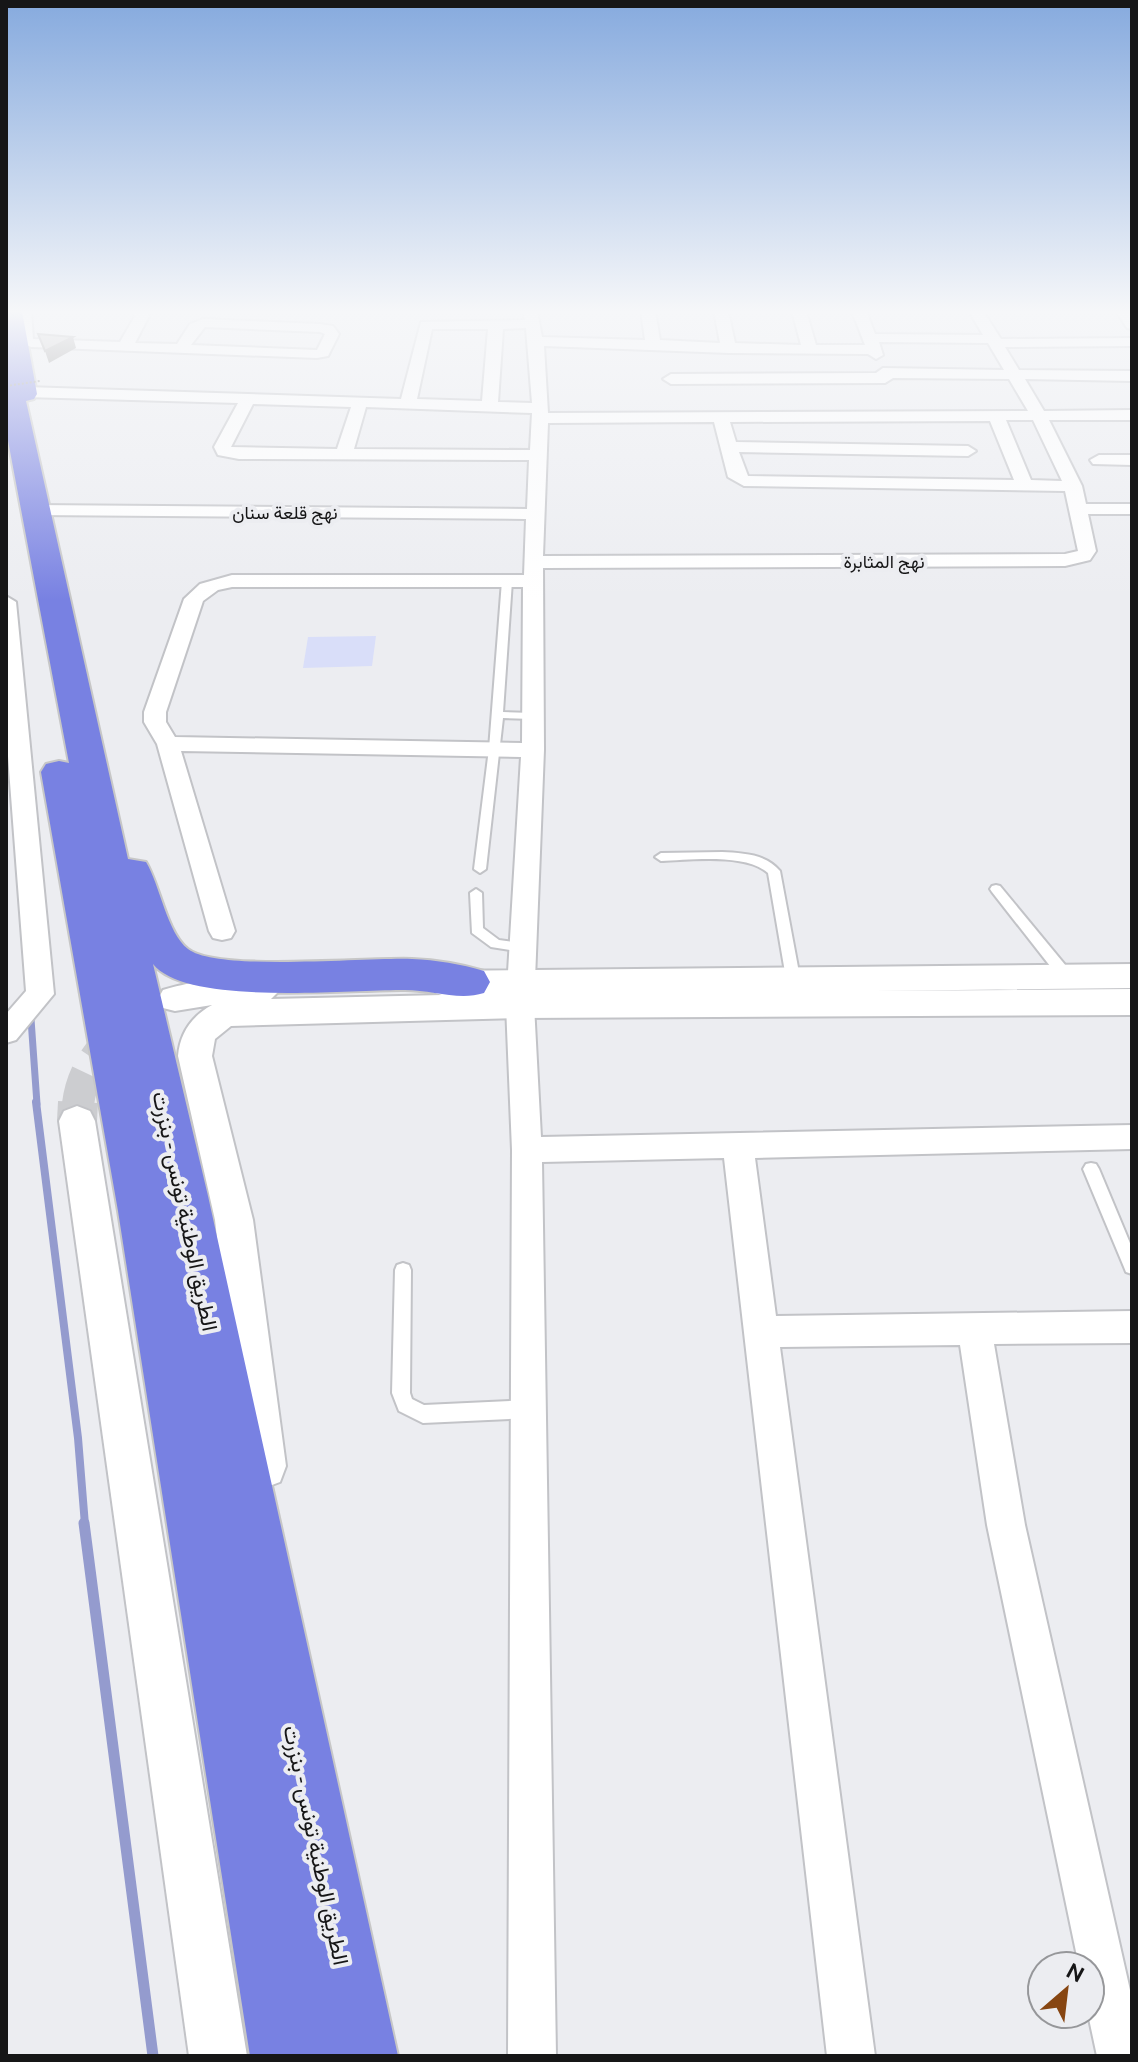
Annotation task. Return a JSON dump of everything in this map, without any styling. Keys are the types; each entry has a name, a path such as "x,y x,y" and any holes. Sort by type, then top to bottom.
{"highway":[{"name":"الطريق الوطنية تونس - بنزرت","path":"20,407 24,494 288,2056"},
{"name":"الطريق الوطنية تونس - بنزرت","path":"24,494 184,1196 360,2056"},
{"path":"78,724 98,766 117,836 261,1449"},
{"path":"117,836 160,941 174,960 195,971 229,975 410,974 469,982"}],"street":[{"path":"243,407 222,447 224,451 239,454 539,455"},
{"path":"344,455 358,407"},
{"path":"499,407 540,413 591,407"},
{"path":"532,2056 527,1150 521,978 533,750 533,572 540,407"},
{"path":"696,407 721,417 878,415"},
{"path":"882,407 878,415 888,450"},
{"path":"929,407 952,416 1132,415"},
{"name":"نهج المثابرة","path":"533,572 1065,560 1083,556 1087,551 1073,486 1034,407"},
{"path":"952,416 984,486"},
{"path":"996,416 1025,486"},
{"path":"721,417 737,477 754,483 1073,486"},
{"path":"729,447 968,451"},
{"path":"1099,460 1132,460"},
{"name":"نهج قلعة سنان","path":"24,494 535,514"},
{"path":"1080,509 1132,509"},
{"path":"222,931 168,744 155,722 155,712 194,599 214,584 507,581 533,572"},
{"path":"6,1032 40,994 7,609"},
{"path":"168,744 533,750"},
{"path":"175,999 225,990 521,978 1132,976"},
{"path":"394,2056 261,1449 234,1220 195,1056 199,1034 205,1026 226,1013 521,978 1132,1002"},
{"path":"77,1121 218,2056"},
{"path":"527,1150 1132,1137"},
{"path":"738,1145 851,2056"},
{"path":"761,1332 1132,1327"},
{"path":"974,1329 1006,1525 1121,2056"}],"lane":[{"path":"480,869 495,749 507,581"},
{"path":"497,715 533,716"},
{"path":"661,857 750,858 768,863 774,871 793,978"},
{"path":"996,889 1066,976"},
{"path":"476,893 477,930 496,944 521,978"},
{"path":"1091,1169 1132,1267"},
{"path":"403,1270 401,1393 405,1405 423,1414 529,1409"}],"shaded area":[{"path":"376,636 372,666 303,668 308,637"}],"waterway":[{"path":"31,1019 37,1104"},
{"path":"36,1102 78,1438 85,1525"},
{"path":"84,1523 153,2056"}],"tunnel":[{"path":"78,1104 83,1082 93,1062 123,1029"},
{"path":"77,1121 78,1102"}]}
